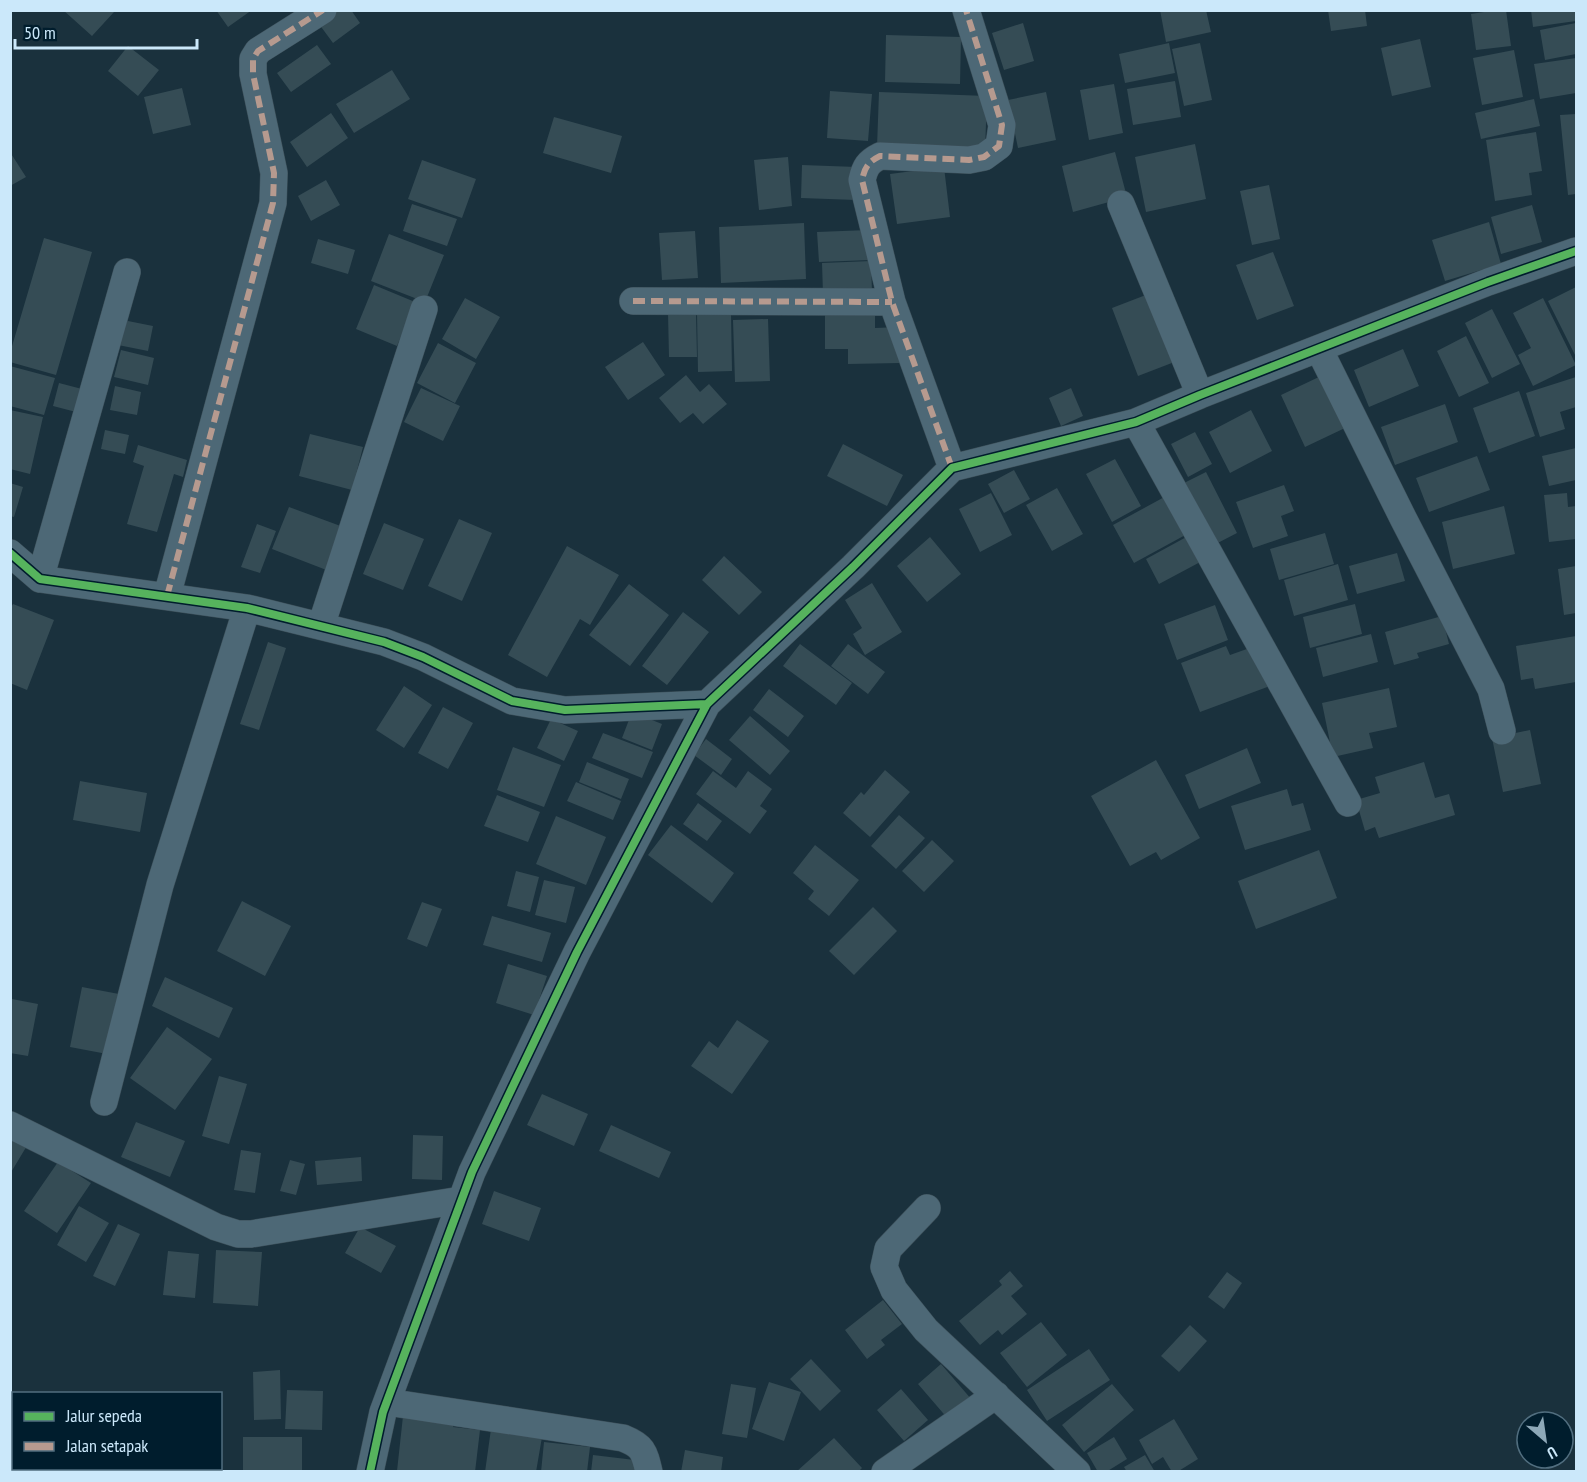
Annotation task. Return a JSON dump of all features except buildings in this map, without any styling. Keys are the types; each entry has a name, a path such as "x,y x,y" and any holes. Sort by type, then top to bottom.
{"street":[{"path":"167,596 273,202 274,173 253,74 253,59 258,51 323,10"},
{"path":"952,468 892,302 862,180 866,166 880,156 969,160 984,157 999,146 1002,125 966,10"},
{"path":"1121,204 1200,395"},
{"path":"370,1472 387,1401 472,1172 577,952 707,704 853,567 952,468 1136,422 1488,282 1576,251"},
{"path":"40,579 128,272"},
{"path":"633,301 892,302"},
{"path":"321,626 424,309"},
{"path":"1319,349 1491,689 1502,731"},
{"path":"1136,422 1348,803"},
{"path":"10,553 40,579 247,608 384,642 423,657 512,701 565,710 707,704"},
{"path":"105,1102 160,885 247,608"},
{"path":"10,1125 216,1227 238,1234 251,1234 461,1200"},
{"path":"927,1208 888,1249 885,1267 894,1290 926,1330 1077,1472"},
{"path":"885,1472 996,1395"},
{"path":"387,1401 623,1438 639,1444 645,1454 649,1472"}],"marked path":[{"path":"167,596 273,203 274,173 253,74 253,59 258,51 323,10"},
{"path":"952,468 892,302 862,180 868,165 880,156 969,160 984,157 999,146 1002,125 966,10"},
{"path":"633,301 892,302"}],"cycle path":[{"path":"370,1472 383,1412 472,1172 577,952 707,704 853,567 952,468 1136,422 1488,282 1576,251"},
{"path":"10,553 40,579 247,608 384,642 423,657 512,701 565,710 707,704"}]}
